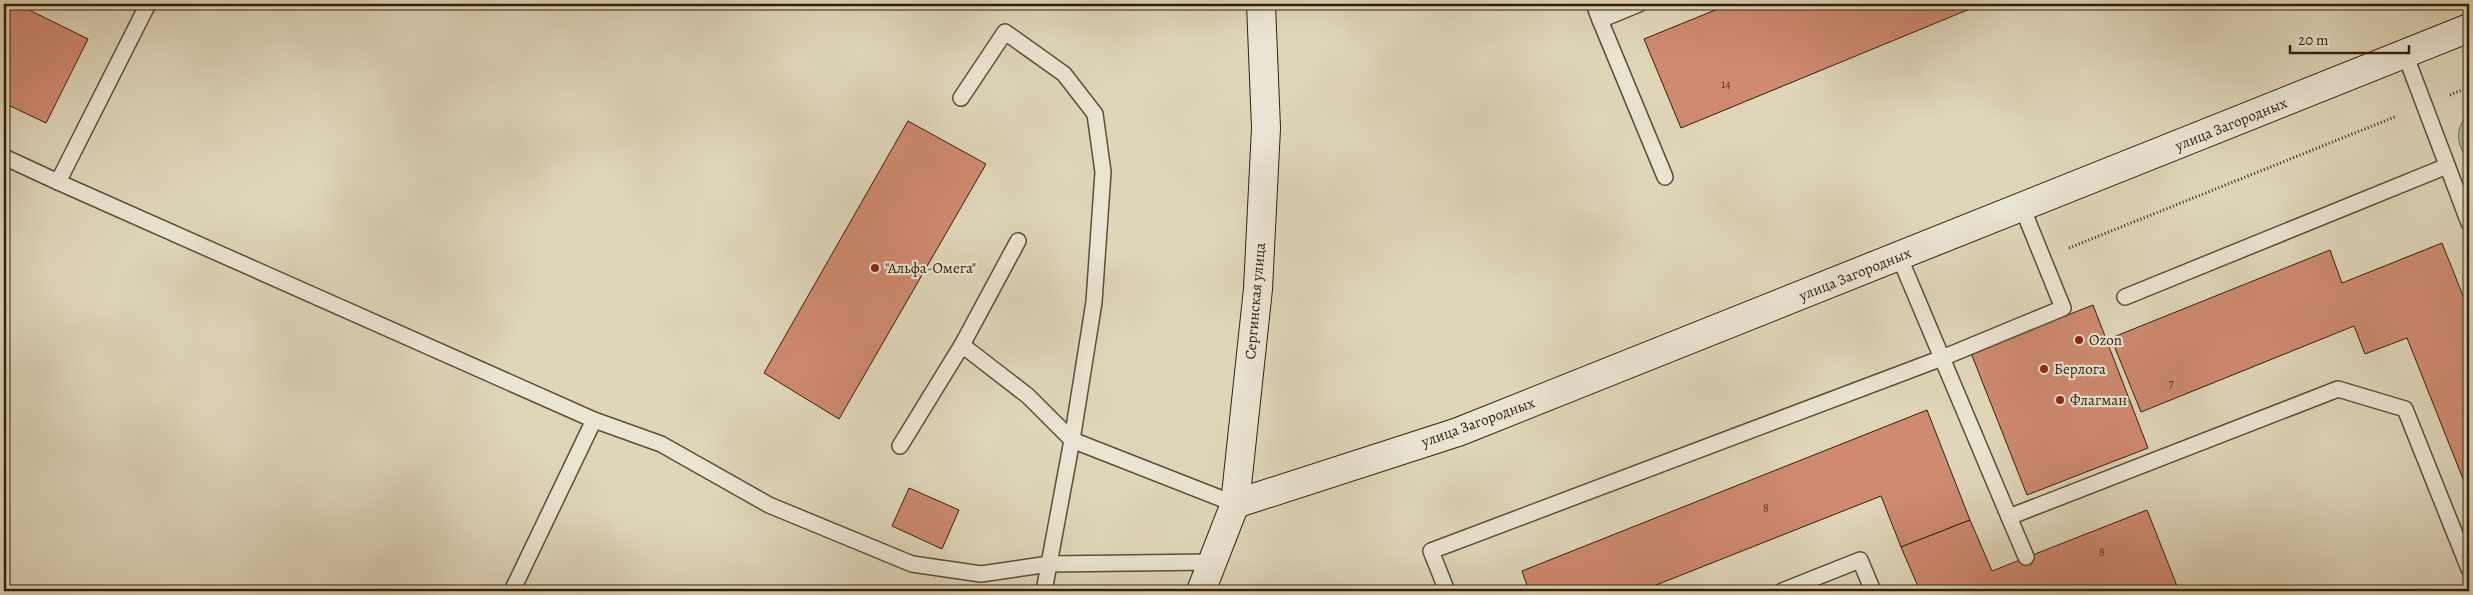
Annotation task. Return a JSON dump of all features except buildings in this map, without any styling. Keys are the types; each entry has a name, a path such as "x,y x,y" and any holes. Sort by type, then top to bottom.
{"main road":[{"name":"Сергинская улица","path":"1202,591 1235,504 1258,289 1266,128 1262,4"},
{"name":"улица Загородных","path":"1235,504 1458,432 2469,28"}],"lane":[{"path":"58,182 148,4"},
{"path":"1594,4 1665,177"},
{"path":"1600,20 1639,4"},
{"path":"961,98 1005,32 1064,74 1095,114 1103,172 1094,302 1072,440 1044,591"},
{"path":"2405,54 2469,223"},
{"path":"4,157 594,420 661,444 769,505 912,564 981,574 1049,564 1212,562"},
{"path":"2125,296 2448,166"},
{"path":"1447,591 1431,551 1492,526 1942,358 2063,308 2022,207"},
{"path":"900,446 962,345 1018,241"},
{"path":"1899,256 2026,557"},
{"path":"962,345 1028,396 1072,440 1235,504"},
{"path":"2009,517 2338,389 2405,409 2469,569"},
{"path":"512,591 594,420"},
{"path":"1782,591 1860,560 1873,591"}],"path":[{"path":"2043,259 2469,87"}],"green space":[{"path":"2469,112 2469,165 2458,138 2460,126"}],"place":[{"name":"\"Альфа-Омега\"","path":"875,268"},
{"name":"Ozon","path":"2079,340"},
{"name":"Берлога","path":"2044,369"},
{"name":"Флагман","path":"2060,400"}]}
